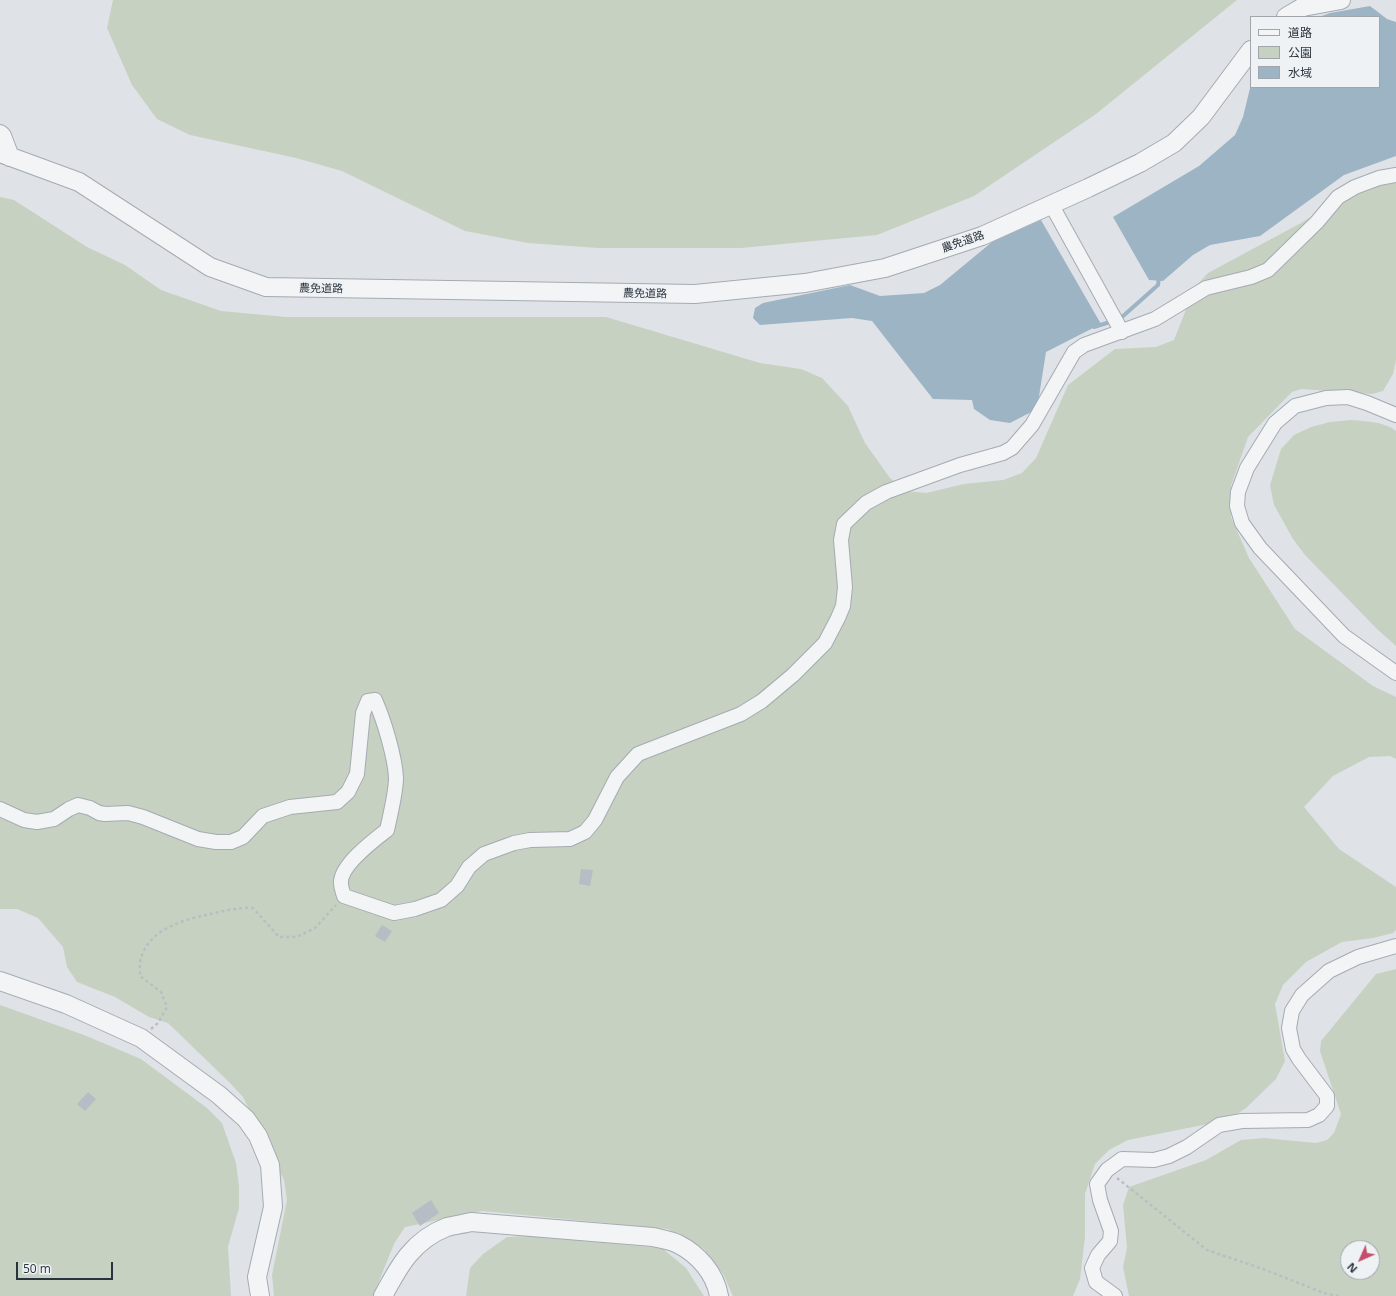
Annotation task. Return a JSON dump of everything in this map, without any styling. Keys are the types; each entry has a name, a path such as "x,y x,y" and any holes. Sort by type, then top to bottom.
{"street":[{"path":"1288,16 1303,7 1341,0"},
{"name":"農免道路","path":"5,155 79,182 210,267 266,287 695,294 805,283 885,268 982,236 1140,163 1174,144 1201,117 1250,51"},
{"path":"0,134 2,136 5,155"},
{"path":"0,809 24,820 37,822 54,819 78,806 90,808 99,813 105,814 128,813 143,817 198,839 216,842 231,842 243,837 263,816 290,807 337,802 348,792 357,774 363,713 368,700 375,700 380,710 394,764 396,780 387,830 370,843 350,862 340,882 344,896 394,913 415,909 441,900 457,886 469,867 484,854 514,843 530,840 570,839 585,832 594,820 617,778 638,754 741,714 762,701 793,675 825,643 844,606 845,587 841,540 844,524 866,503 886,492 960,465 1003,453 1012,448 1032,425 1074,352 1084,345 1155,319 1206,288 1268,270 1317,222 1338,197 1355,186 1379,178 1396,175"},
{"path":"1052,204 1122,332"},
{"path":"1396,415 1348,397 1326,398 1295,406 1275,422 1247,468 1238,492 1237,506 1242,523 1260,548 1344,636 1396,673"},
{"path":"1115,1296 1096,1282 1092,1268 1098,1255 1110,1241 1111,1231 1100,1200 1097,1184 1107,1170 1122,1158 1154,1160 1169,1156 1187,1147 1219,1125 1242,1121 1308,1120 1319,1115 1327,1106 1327,1096 1293,1049 1289,1028 1292,1011 1302,996 1329,971 1358,957 1396,946"},
{"path":"0,981 66,1004 141,1038 219,1095 246,1119 258,1136 270,1165 273,1207 257,1277 260,1296"},
{"path":"383,1296 397,1270 409,1254 425,1238 448,1227 471,1222 653,1237 676,1243 693,1253 708,1268 715,1283 718,1295"}],"path":[{"path":"141,1038 158,1023 167,1007 161,992 140,976 140,959 144,949 154,936 171,925 198,917 243,907 253,908 279,937 297,937 315,928 344,896"},
{"path":"1107,1170 1207,1250 1263,1269 1324,1293 1338,1296"}],"green space":[{"path":"113,0 1237,0 1096,114 974,196 877,235 741,248 598,248 528,243 465,231 342,171 296,158 190,135 157,119 132,85 107,28"},
{"path":"1396,181 1396,360 1393,374 1383,391 1372,394 1301,389 1292,392 1248,437 1231,486 1231,517 1249,558 1295,629 1373,686 1396,697 1396,759 1390,756 1369,757 1333,776 1304,807 1339,849 1396,887 1396,930 1393,933 1373,938 1342,942 1306,962 1283,985 1275,1004 1285,1061 1276,1079 1246,1108 1228,1120 1128,1140 1109,1150 1095,1164 1085,1194 1085,1237 1080,1279 1073,1296 733,1296 723,1274 704,1249 668,1229 482,1211 405,1227 394,1244 373,1296 274,1296 272,1275 287,1200 284,1180 243,1097 168,1023 149,1017 115,997 77,982 67,967 63,947 38,918 17,909 0,909 0,197 14,200 87,247 125,265 161,290 221,311 286,317 606,317 760,363 801,369 822,378 848,406 865,443 890,478 905,491 926,493 964,484 1003,480 1022,473 1036,458 1068,385 1115,349 1156,347 1174,340 1195,287 1208,273 1301,223 1366,182"},
{"path":"1351,420 1381,424 1396,431 1396,646 1377,629 1305,555 1293,539 1274,505 1270,485 1281,449 1294,435 1311,427 1330,422"},
{"path":"1396,969 1396,1296 1129,1296 1123,1267 1127,1248 1123,1205 1129,1187 1206,1160 1241,1140 1264,1138 1316,1143 1327,1140 1334,1133 1341,1114 1320,1051 1321,1041 1376,974"},
{"path":"0,1005 84,1035 141,1059 207,1108 222,1123 236,1163 239,1186 239,1208 228,1247 231,1296 0,1296"},
{"path":"528,1236 662,1248 686,1268 704,1296 466,1296 470,1268 483,1254 507,1237"}],"water":[{"path":"1370,6 1387,19 1396,22 1396,156 1344,175 1260,236 1210,245 1193,255 1163,281 1149,280 1113,217 1199,166 1235,135 1243,117 1250,88 1380,88 1380,16 1322,16 1330,13"},
{"path":"1041,220 1101,324 1046,352 1037,409 1010,423 990,420 974,409 972,400 933,399 872,321 852,318 760,325 753,318 755,308 763,303 850,285 880,296 924,293 940,285 992,242"}],"building":[{"path":"581,869 593,870 590,886 579,884"},
{"path":"382,925 392,931 385,942 375,936"},
{"path":"88,1092 96,1099 85,1111 77,1104"},
{"path":"431,1200 439,1213 420,1226 412,1213"}],"waterway":[{"path":"1122,317 1158,285 1159,277"},
{"path":"1094,327 1110,322"}]}
